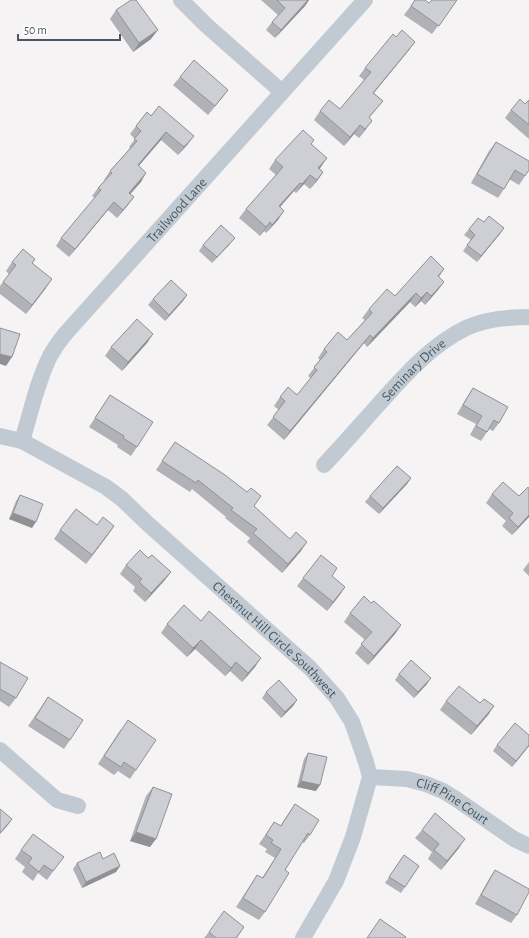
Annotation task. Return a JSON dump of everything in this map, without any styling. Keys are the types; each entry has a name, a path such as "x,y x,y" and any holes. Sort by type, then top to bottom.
{"street":[{"path":"181,0 206,25 282,92"},
{"name":"Trailwood Lane","path":"22,441 38,387 50,356 57,344 74,322 365,0"},
{"name":"Seminary Drive","path":"324,465 401,380 423,358 444,341 467,328 486,322 512,317 529,317"},
{"name":"Chestnut Hill Circle Southwest","path":"0,436 22,441 106,486 310,668 337,698 352,722 370,777"},
{"path":"0,750 57,800 78,806"},
{"path":"303,938 336,881 353,837 370,777"},
{"name":"Cliff Pine Court","path":"370,777 407,779 426,784 443,791 514,839 529,846"}],"building":[{"path":"131,0 136,0 158,30 139,43 116,10"},
{"path":"277,0 308,0 281,30 272,22 285,8"},
{"path":"415,0 425,0 429,3 432,0 457,0 439,26 411,6"},
{"path":"402,30 415,42 373,93 383,101 369,117 372,121 365,129 360,125 350,137 320,111 329,100 340,109 371,72 365,68 393,34 396,37"},
{"path":"194,60 228,90 215,106 180,77"},
{"path":"520,99 525,104 529,100 529,125 511,110"},
{"path":"159,106 194,136 184,147 166,132 138,165 146,173 129,193 134,197 123,210 114,202 75,249 61,238 101,190 98,188 112,173 110,171 137,141 134,139 141,131 136,126 147,112 151,116"},
{"path":"303,130 314,140 311,144 327,158 318,168 323,172 317,180 310,175 302,184 300,183 279,206 284,211 272,225 270,222 266,227 246,209 283,167 275,160"},
{"path":"496,142 529,161 529,170 525,176 515,170 504,189 477,174"},
{"path":"489,216 504,228 481,256 467,245 475,235 469,229 478,218 484,222"},
{"path":"221,225 235,238 217,257 203,245"},
{"path":"23,249 35,259 32,263 52,279 32,305 3,282 16,265 12,262"},
{"path":"431,256 444,269 438,276 444,282 431,296 427,292 421,298 416,293 373,338 370,335 290,431 273,417 285,401 280,397 288,387 297,395 317,370 314,367 327,352 324,349 338,332 347,340 372,313 369,309 387,289 395,296"},
{"path":"171,280 187,295 169,315 153,299"},
{"path":"137,319 153,334 128,362 111,347"},
{"path":"0,328 20,334 12,357 0,354"},
{"path":"473,388 508,407 499,423 494,420 487,432 476,426 482,416 463,405"},
{"path":"110,395 153,422 137,447 123,438 124,436 95,418"},
{"path":"175,442 225,475 247,492 251,488 261,496 254,506 290,539 296,532 307,542 288,564 253,533 257,529 231,510 233,508 198,480 196,483 162,461"},
{"path":"397,466 411,478 383,508 370,496"},
{"path":"503,482 519,496 528,487 529,489 529,515 518,527 509,518 513,513 492,494"},
{"path":"20,495 43,504 36,522 13,513"},
{"path":"76,509 97,525 103,517 114,526 92,555 60,530"},
{"path":"140,550 148,558 152,555 171,572 151,593 139,582 142,579 126,565"},
{"path":"321,555 337,568 332,576 345,587 333,602 303,578"},
{"path":"364,596 371,603 374,601 401,625 374,656 361,644 372,632 350,613"},
{"path":"184,605 201,621 209,611 261,658 248,673 236,662 231,668 201,640 193,648 167,624"},
{"path":"411,660 431,678 418,692 399,674"},
{"path":"0,662 28,678 16,698 0,689"},
{"path":"279,680 297,700 285,712 266,692"},
{"path":"459,686 480,703 484,699 494,706 477,726 446,701"},
{"path":"48,697 83,720 70,740 35,718"},
{"path":"128,720 156,740 136,770 124,762 121,767 104,756"},
{"path":"515,723 529,735 529,745 516,761 497,745"},
{"path":"308,753 327,757 320,785 301,781"},
{"path":"153,787 172,794 156,839 136,832"},
{"path":"295,804 319,820 310,835 308,833 285,870 289,873 265,912 243,898 257,875 263,878 281,849 271,843 273,840 266,835 274,822 281,826"},
{"path":"0,809 12,819 0,833"},
{"path":"435,813 465,839 447,861 434,850 439,844 422,830"},
{"path":"33,834 64,857 53,871 44,865 39,872 28,863 32,858 21,850"},
{"path":"100,852 103,859 114,853 120,866 86,882 77,863"},
{"path":"404,855 419,866 405,887 389,877"},
{"path":"495,870 529,889 529,892 517,915 481,895"},
{"path":"224,911 244,927 236,938 216,938 209,932"},
{"path":"380,919 406,937 367,938"}]}
